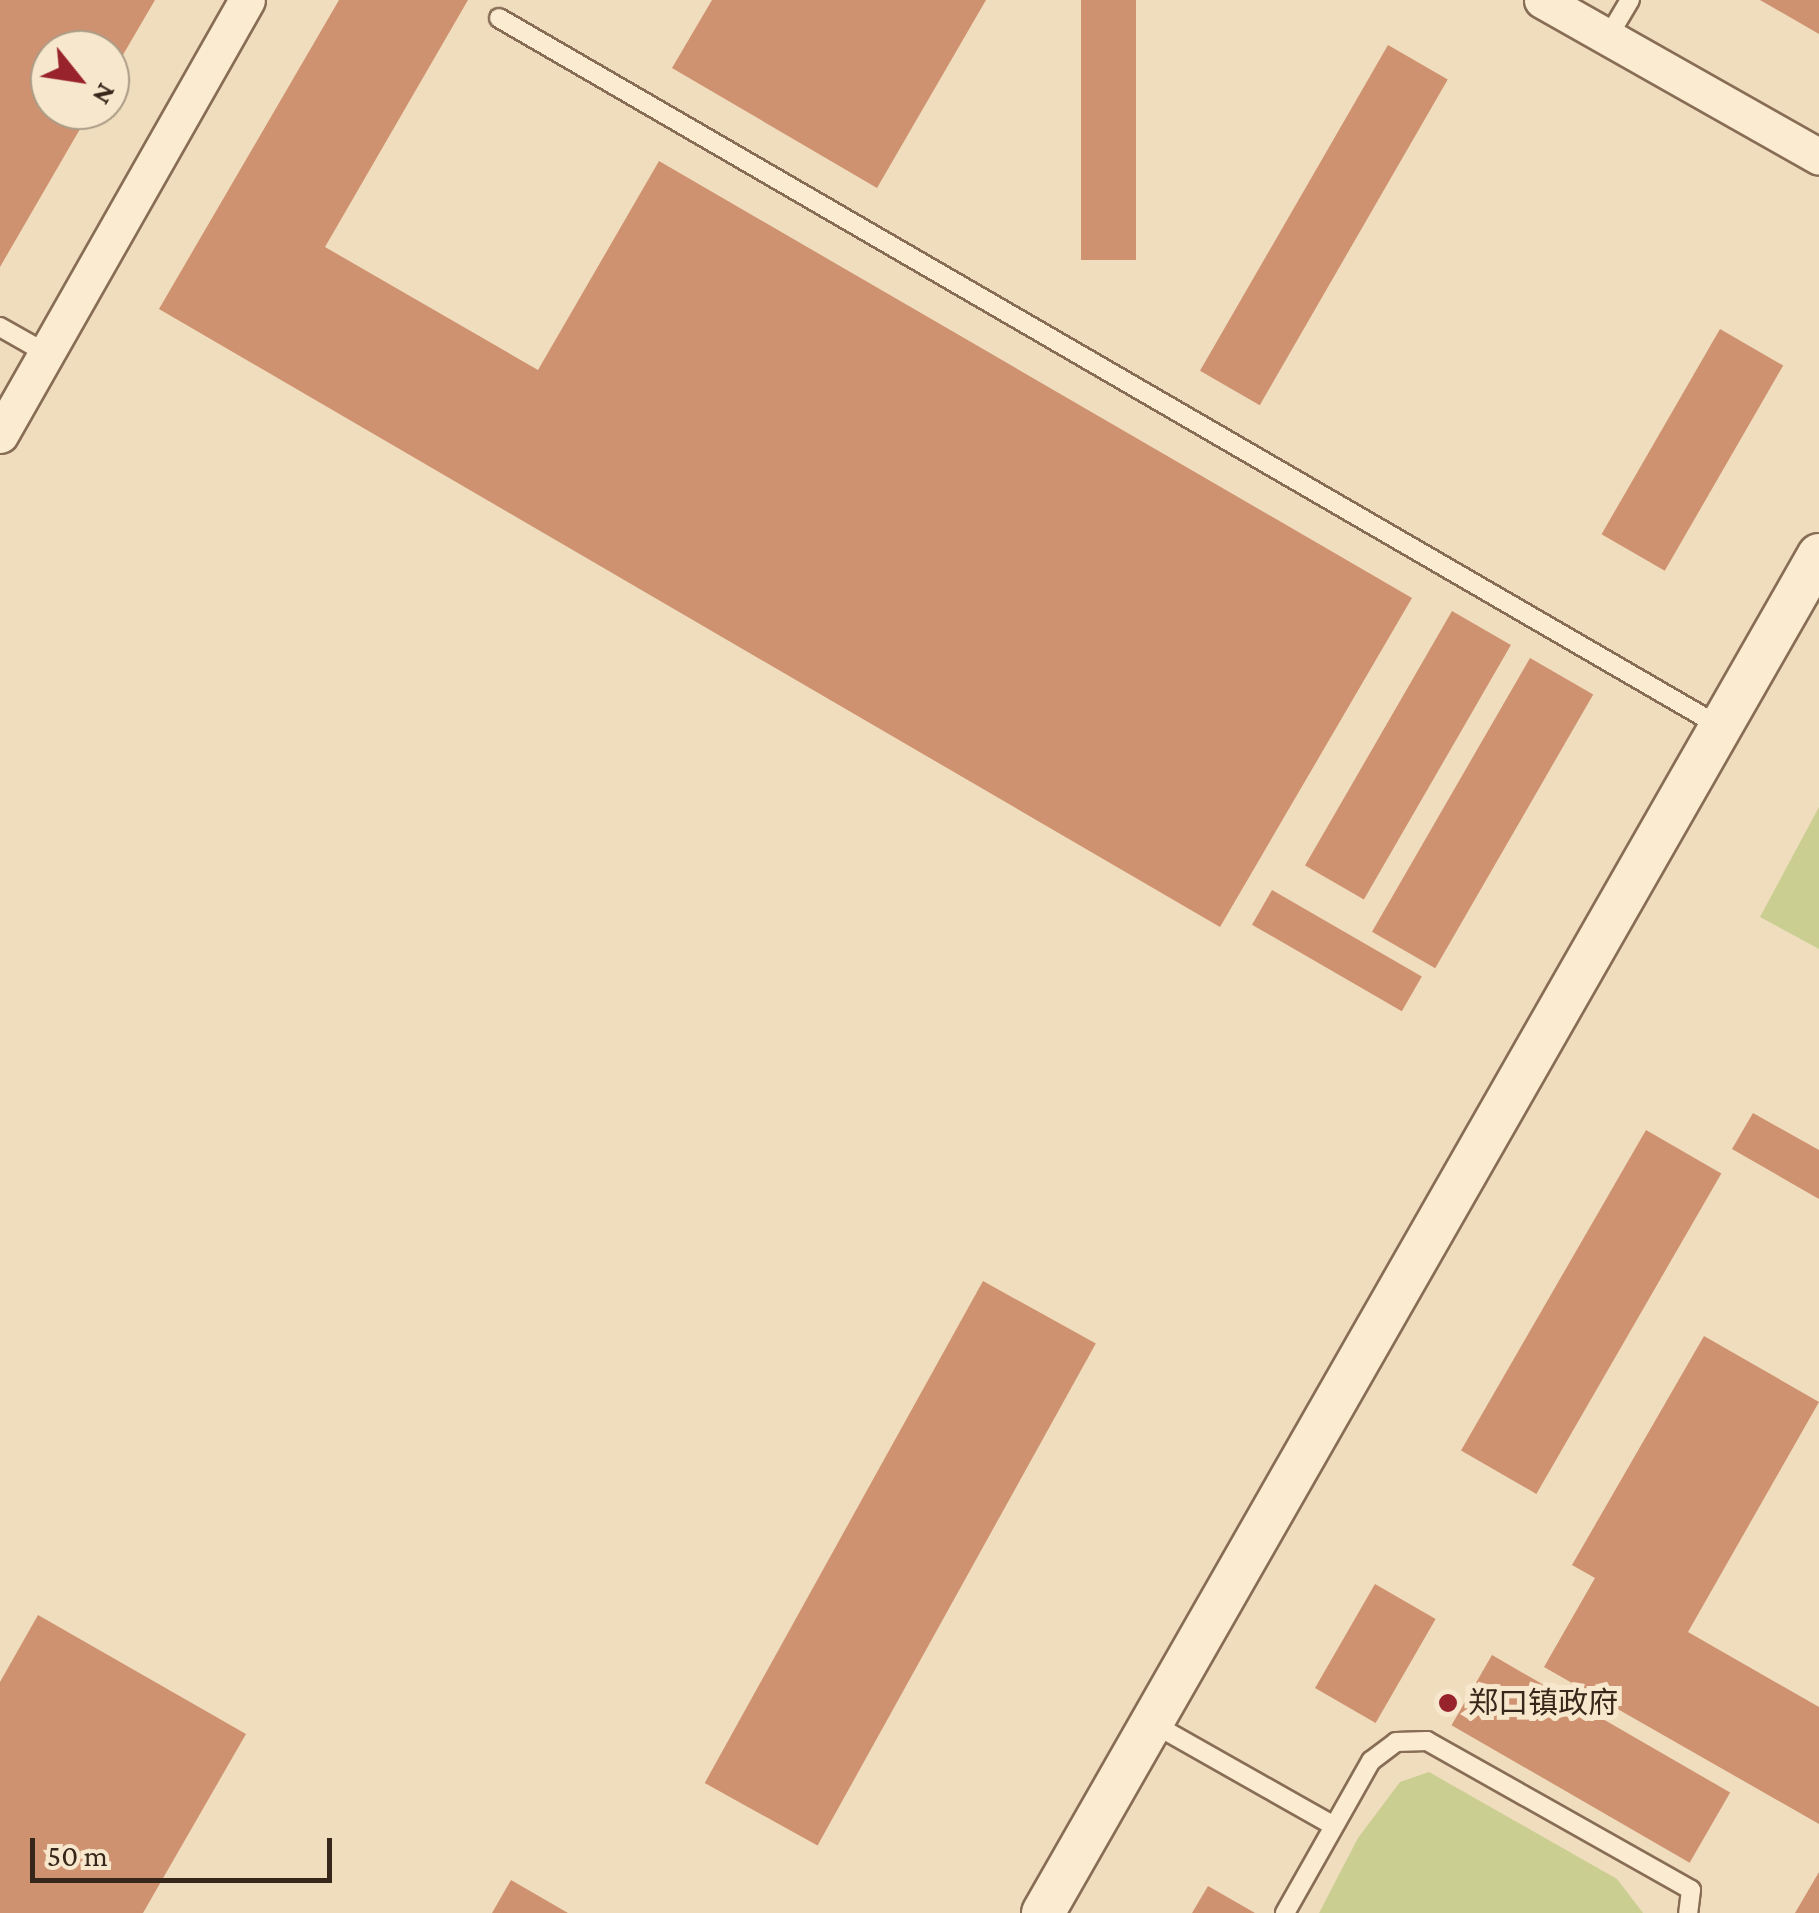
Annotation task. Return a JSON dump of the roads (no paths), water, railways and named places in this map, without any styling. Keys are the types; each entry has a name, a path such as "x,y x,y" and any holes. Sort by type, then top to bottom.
{"street":[{"path":"0,435 247,0"},
{"path":"1542,0 1819,157"},
{"path":"1044,1913 1819,555"}],"lane":[{"path":"1608,38 1630,0"},
{"path":"499,18 1721,726"},
{"path":"0,327 46,353"},
{"path":"1152,1723 1332,1826"},
{"path":"1285,1913 1371,1761 1396,1742 1427,1741 1690,1890 1688,1913"}],"place":[{"name":"郑口镇政府","path":"1448,1703"}]}
